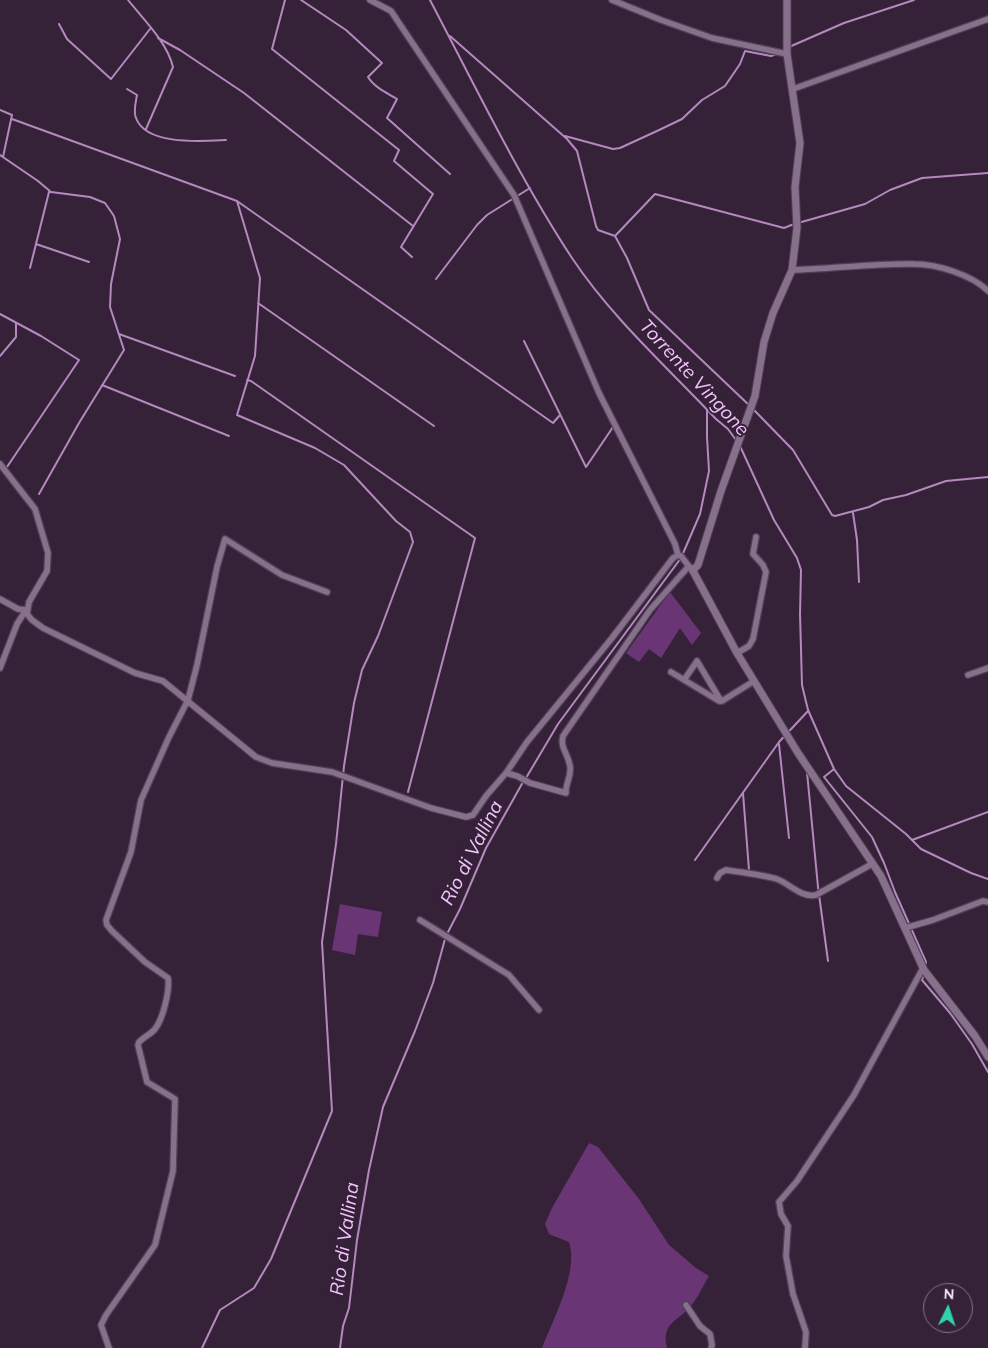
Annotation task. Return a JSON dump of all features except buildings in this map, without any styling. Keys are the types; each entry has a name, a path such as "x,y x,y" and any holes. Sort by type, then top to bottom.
{"street":[{"path":"370,0 391,11 514,195 600,393 677,550 690,568 737,653 798,753 881,876 923,968 976,1036 988,1057"},
{"path":"612,0 712,38 788,54"},
{"path":"506,773 566,793 565,788 570,779 570,766 561,744 563,736 650,610 690,568 698,565 756,396 764,342 773,313 792,270 797,228 795,187 800,143 788,54 787,0"},
{"path":"793,89 988,19"},
{"path":"792,270 916,264 951,271 981,285 988,291"},
{"path":"0,464 35,509 48,553 47,571 17,624 0,668"},
{"path":"737,653 749,646 753,639 766,572 763,565 753,554 756,537"},
{"path":"109,1348 101,1325 155,1245 173,1171 174,1099 147,1082 138,1045 159,1023 169,987 168,978 145,962 112,931 107,925 106,920 131,852 141,800 188,700 217,567 225,539 282,575 326,592"},
{"path":"26,610 29,617 43,628 135,673 163,681 256,757 272,763 343,775 431,808 466,816 474,815 527,742 612,638 673,558 681,557"},
{"path":"0,599 18,609 26,610"},
{"path":"684,680 697,661 721,701"},
{"path":"968,675 988,668"},
{"path":"671,672 721,701 726,700 754,681"},
{"path":"717,878 720,873 726,870 777,879 811,896 872,864"},
{"path":"905,928 933,920 983,901 988,902"},
{"path":"420,920 509,975 539,1010"},
{"path":"805,1348 806,1332 793,1294 786,1256 788,1226 781,1214 779,1202 797,1181 854,1095 923,968"},
{"path":"686,1305 700,1326 710,1334 711,1348"}],"shaded area":[{"path":"670,592 701,633 692,645 680,628 661,658 649,649 639,662 626,653"},
{"path":"340,904 382,912 378,937 358,934 355,955 332,950"},
{"path":"589,1143 598,1147 639,1199 669,1245 696,1268 709,1276 693,1303 668,1328 666,1333 667,1348 542,1348 558,1310 571,1267 569,1242 549,1234 545,1224"}],"waterway":[{"path":"128,0 160,40 166,49 173,67 146,129"},
{"path":"285,0 272,49 399,150 394,161 433,194 401,247 412,257"},
{"path":"301,0 346,30 382,63 368,77 377,87 397,99 387,118 450,174"},
{"name":"Torrente Vingone","path":"430,0 534,196 572,258 622,322 728,429 736,440"},
{"path":"789,47 844,23 914,0"},
{"path":"59,24 67,39 111,79 150,29"},
{"path":"450,36 567,139 577,151 596,226 598,230 615,236 627,258 649,310 750,406"},
{"path":"158,38 180,50 244,93 413,226"},
{"path":"565,136 613,149 620,148 682,119 702,100 725,86 740,64 745,51 771,56 777,54"},
{"path":"127,89 137,95 136,118 142,127 151,133 163,138 176,140 226,140"},
{"path":"0,110 12,115 3,157"},
{"path":"12,119 237,201 553,423 560,415"},
{"path":"0,155 51,192 90,197 105,203 114,216 120,239 111,284 110,307 124,350 79,423 39,494"},
{"path":"798,223 865,204 890,190 922,178 988,173"},
{"path":"436,279 477,225 487,215 530,188"},
{"path":"30,268 49,192 51,192"},
{"path":"615,236 655,194 784,228 794,224"},
{"path":"202,1348 220,1310 254,1288 271,1259 332,1111 322,942 336,844 344,766 354,703 362,670 378,636 413,542 410,532 396,521 344,465 315,448 237,415 255,356 260,278 237,201"},
{"path":"36,244 89,262"},
{"path":"258,303 434,426"},
{"path":"0,314 41,336 79,360 7,467"},
{"path":"0,356 16,337 16,323"},
{"path":"119,334 235,376"},
{"path":"524,341 586,467 613,427"},
{"path":"247,380 475,538 408,792"},
{"path":"102,385 229,436"},
{"path":"753,409 793,450 832,515 835,516 869,507 883,500 906,495 946,481 988,477"},
{"name":"Rio di Vallina","path":"526,778 558,724 681,558 700,514 709,471 707,410"},
{"name":"Torrente Vingone","path":"740,446 774,520 797,558 801,570 802,685 808,710 834,769 846,786 906,834 921,849 988,879"},
{"path":"853,513 857,540 859,582"},
{"path":"695,860 779,742 808,711"},
{"path":"779,744 789,838"},
{"path":"834,769 824,777 872,837 926,962 925,966"},
{"path":"807,772 818,887 828,961"},
{"name":"Rio di Vallina","path":"447,934 460,909 486,848 523,782"},
{"path":"743,793 749,870"},
{"path":"912,840 988,812"},
{"name":"Rio di Vallina","path":"340,1348 343,1326 349,1308 357,1240 369,1170 383,1107 433,983 445,939"},
{"path":"924,973 922,980 950,1013 972,1044 988,1072"}]}
